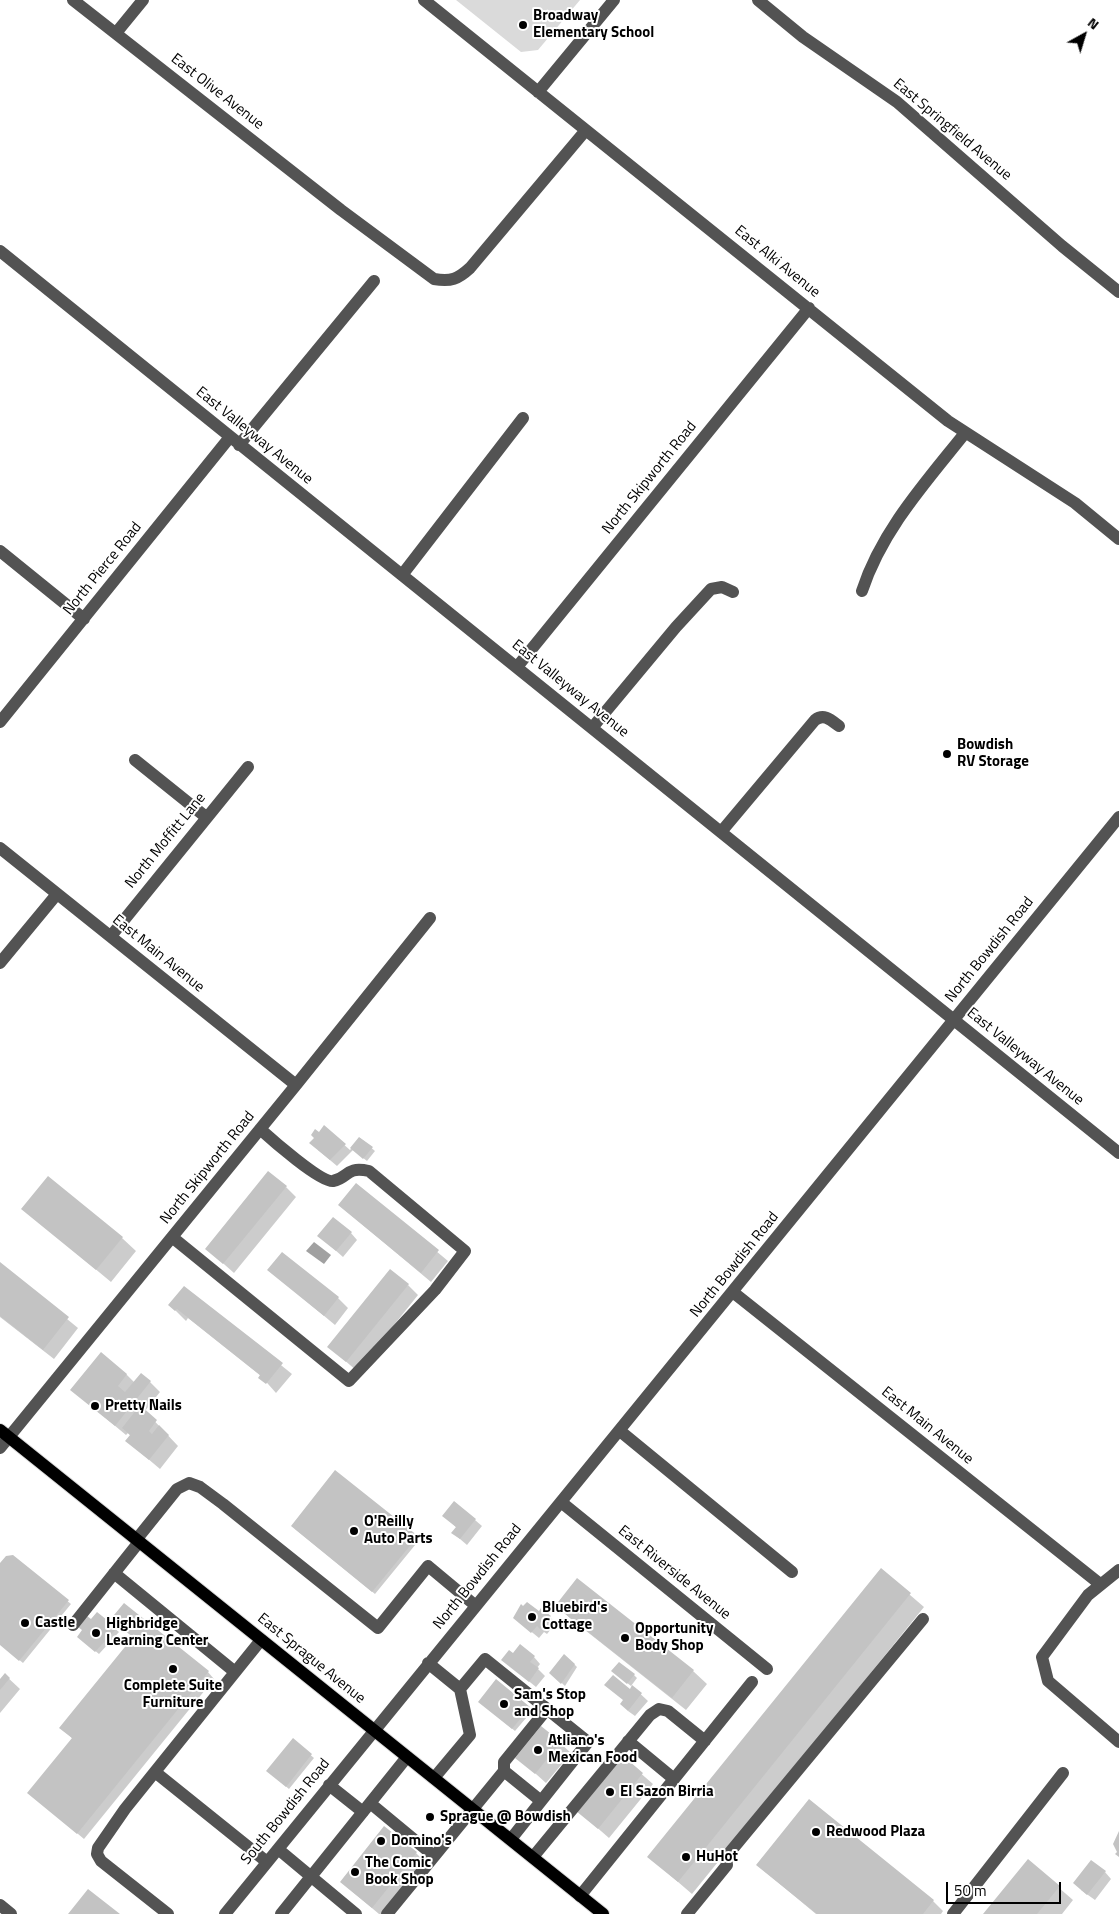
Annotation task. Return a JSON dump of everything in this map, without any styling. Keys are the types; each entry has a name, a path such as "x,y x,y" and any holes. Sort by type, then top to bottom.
{"main road":[{"name":"East Sprague Avenue","path":"4,1433 602,1914"}],"street":[{"name":"East Olive Avenue","path":"74,0 341,210 434,279 454,280 470,268 586,130"},
{"path":"116,33 143,0"},
{"name":"East Alki Avenue","path":"424,0 965,433 1075,503 1119,539"},
{"path":"538,92 614,0"},
{"name":"East Springfield Avenue","path":"758,0 803,37 897,102 1062,246 1119,292"},
{"name":"East Valleyway Avenue","path":"0,251 1119,1153"},
{"name":"North Pierce Road","path":"0,722 234,441 374,280"},
{"name":"North Skipworth Road","path":"517,668 809,308"},
{"path":"402,575 523,418"},
{"path":"862,591 870,565 903,510 965,433"},
{"path":"0,552 84,619"},
{"path":"592,728 676,627 711,590 722,587 733,592"},
{"path":"721,832 815,720 827,718 839,726"},
{"path":"135,760 206,817"},
{"name":"North Moffitt Lane","path":"111,936 248,767"},
{"name":"North Bowdish Road","path":"373,1730 734,1293 1119,817"},
{"name":"East Main Avenue","path":"0,848 296,1085"},
{"path":"0,963 57,894"},
{"name":"North Skipworth Road","path":"0,1448 4,1433 172,1237 430,918"},
{"path":"172,1237 349,1381 435,1290 465,1251 369,1170 357,1168 333,1181 325,1180 303,1165 260,1129"},
{"name":"East Main Avenue","path":"734,1293 1100,1584"},
{"path":"620,1431 792,1572"},
{"path":"73,1625 177,1489 189,1483 200,1487 223,1504 378,1628 428,1566 476,1606"},
{"name":"East Riverside Avenue","path":"561,1502 767,1669"},
{"path":"1119,1570 1088,1595 1042,1657 1048,1681 1119,1742"},
{"path":"114,1573 235,1672"},
{"path":"686,1914 727,1865 726,1857 923,1619"},
{"path":"168,1914 102,1860 97,1854 98,1848 125,1809 261,1640"},
{"path":"460,1689 485,1658 588,1742 511,1839"},
{"path":"428,1663 460,1689 470,1736 434,1778"},
{"path":"580,1896 752,1682"},
{"path":"387,1914 504,1771 504,1762 547,1709"},
{"path":"533,1858 650,1715 658,1710 668,1711 705,1741"},
{"name":"South Bowdish Road","path":"225,1914 373,1730"},
{"path":"628,1741 674,1779"},
{"path":"281,1914 407,1757"},
{"path":"504,1771 541,1800"},
{"path":"155,1772 267,1862"},
{"path":"953,1914 1063,1774"},
{"path":"329,1785 366,1808 434,1856"},
{"path":"278,1849 356,1914"},
{"path":"0,1905 11,1914"}],"shaded area":[{"name":"Broadway Elementary School","path":"456,0 580,0 538,50 521,52"},
{"path":"314,1242 331,1255 324,1264 306,1251"}],"building":[{"path":"324,1125 346,1144 330,1160 309,1143 314,1138 311,1135 315,1129 319,1132"},
{"path":"359,1137 373,1147 363,1159 350,1148"},
{"path":"268,1171 287,1186 223,1264 205,1249"},
{"path":"48,1176 123,1237 96,1270 21,1209"},
{"path":"356,1183 439,1250 421,1273 338,1205"},
{"path":"333,1217 352,1232 336,1251 317,1236"},
{"path":"282,1252 339,1297 324,1316 267,1270"},
{"path":"0,1262 69,1317 43,1350 0,1316"},
{"path":"390,1269 409,1284 346,1362 327,1347"},
{"path":"184,1286 283,1363 266,1384 258,1378 260,1375 177,1309 175,1311 168,1305"},
{"path":"101,1352 127,1374 118,1386 125,1392 141,1373 151,1381 115,1426 70,1390"},
{"path":"140,1405 157,1420 149,1431 152,1434 159,1425 169,1435 149,1460 125,1441 130,1435 122,1428"},
{"name":"O'Reilly Auto Parts","path":"335,1470 418,1536 372,1592 291,1526"},
{"path":"454,1501 476,1519 460,1539 451,1533 456,1527 442,1516"},
{"name":"Castle","path":"13,1555 69,1600 19,1661 0,1645 0,1563 6,1556"},
{"path":"881,1568 911,1593 678,1882 647,1857"},
{"name":"Opportunity Body Shop","path":"577,1578 694,1670 672,1698 555,1606"},
{"name":"Bluebird's Cottage","path":"527,1602 539,1611 541,1608 551,1616 540,1629 537,1626 531,1633 513,1618 521,1604 523,1606"},
{"path":"124,1603 209,1671 77,1834 27,1793 72,1738 59,1728 133,1637 117,1625 121,1621 114,1615"},
{"name":"Highbridge Learning Center","path":"97,1612 117,1628 95,1652 77,1637 82,1630 78,1627 87,1616 91,1619"},
{"path":"520,1644 535,1656 530,1662 539,1668 529,1682 501,1660 509,1650 513,1653"},
{"path":"564,1654 575,1664 561,1684 549,1673"},
{"path":"619,1662 635,1674 627,1684 611,1671"},
{"path":"5,1673 10,1678 0,1690 0,1679"},
{"path":"613,1675 630,1689 632,1685 642,1693 628,1711 620,1704 623,1700 604,1685"},
{"name":"Sam's Stop and Shop","path":"496,1679 530,1707 512,1729 478,1702"},
{"name":"Atliano's Mexican Food","path":"541,1726 561,1742 535,1774 515,1758"},
{"path":"293,1738 312,1754 286,1787 266,1771"},
{"name":"El Sazon Birria","path":"622,1755 643,1773 598,1829 576,1811"},
{"name":"Redwood Plaza","path":"809,1799 934,1900 923,1914 817,1914 756,1865"},
{"path":"384,1826 417,1852 372,1908 340,1882"},
{"path":"1119,1831 1119,1857 1115,1854 1117,1852 1113,1844"},
{"path":"1028,1859 1060,1886 1037,1914 983,1914"},
{"path":"1091,1860 1106,1871 1087,1895 1073,1883"},
{"path":"88,1889 120,1914 68,1914"}],"place":[{"name":"Broadway Elementary School","path":"523,25"},
{"name":"Bowdish RV Storage","path":"947,754"},
{"name":"Pretty Nails","path":"95,1406"},
{"name":"O'Reilly Auto Parts","path":"354,1531"},
{"name":"Bluebird's Cottage","path":"532,1617"},
{"name":"Castle","path":"25,1623"},
{"name":"Highbridge Learning Center","path":"96,1633"},
{"name":"Opportunity Body Shop","path":"625,1638"},
{"name":"Complete Suite Furniture","path":"173,1669"},
{"name":"Sam's Stop and Shop","path":"504,1704"},
{"name":"Atliano's Mexican Food","path":"538,1750"},
{"name":"El Sazon Birria","path":"610,1792"},
{"name":"Sprague @ Bowdish","path":"430,1817"},
{"name":"Redwood Plaza","path":"816,1832"},
{"name":"Domino's","path":"381,1841"},
{"name":"HuHot","path":"686,1857"},
{"name":"The Comic Book Shop","path":"355,1872"}]}
